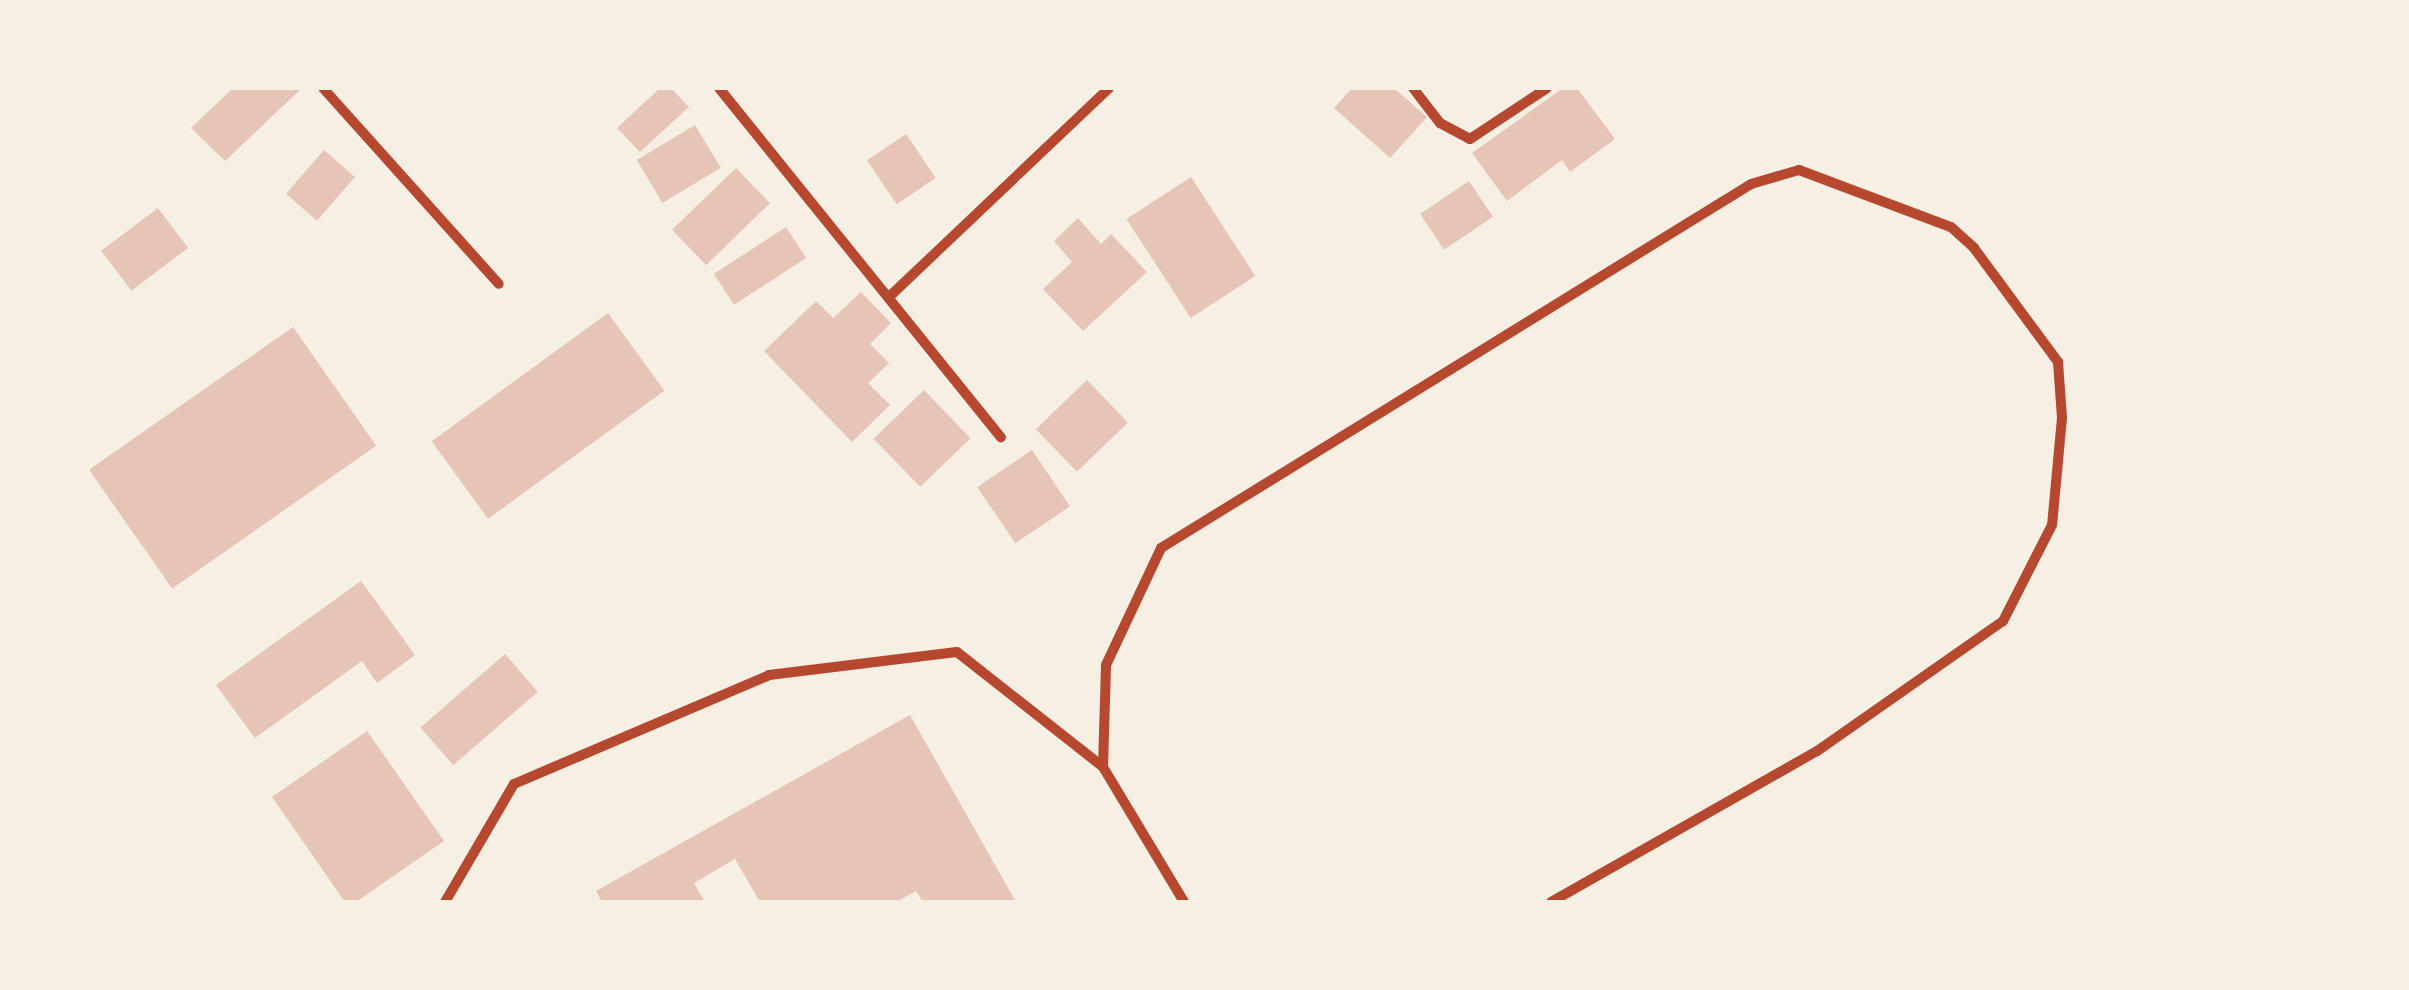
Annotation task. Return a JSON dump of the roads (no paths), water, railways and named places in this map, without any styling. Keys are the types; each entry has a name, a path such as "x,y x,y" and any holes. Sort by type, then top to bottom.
{"street":[{"path":"324,88 499,284"},
{"path":"719,88 1002,437"},
{"path":"889,297 1109,88"},
{"path":"1412,88 1440,122 1470,140 1547,88"},
{"path":"1103,767 1106,666 1161,548 1751,184 1799,170 1951,228 1974,248 2058,362 2062,418 2052,524 2004,621 1818,751 1551,902"},
{"path":"444,902 514,784 769,675 957,652 1103,767 1184,902"}]}
